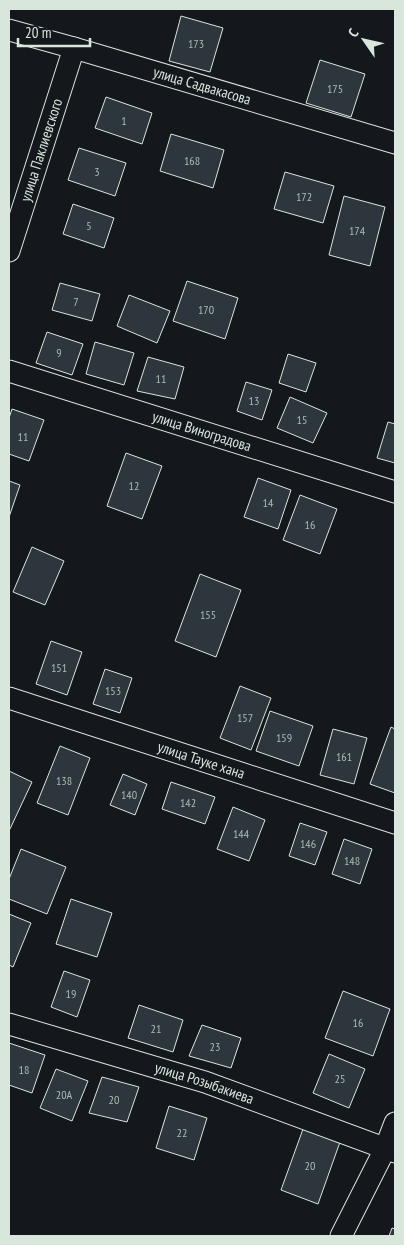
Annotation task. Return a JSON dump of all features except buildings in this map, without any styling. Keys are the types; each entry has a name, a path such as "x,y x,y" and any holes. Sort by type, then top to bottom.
{"street":[{"name":"улица Садвакасова","path":"9,30 395,143"},
{"name":"улица Паклиевского","path":"9,250 74,48"},
{"name":"улица Виноградова","path":"9,371 395,492"},
{"name":"улица Тауке хана","path":"9,698 395,823"},
{"name":"улица Розыбакиева","path":"9,1024 205,1082 390,1150"},
{"path":"341,1236 390,1150 395,1123"}]}
